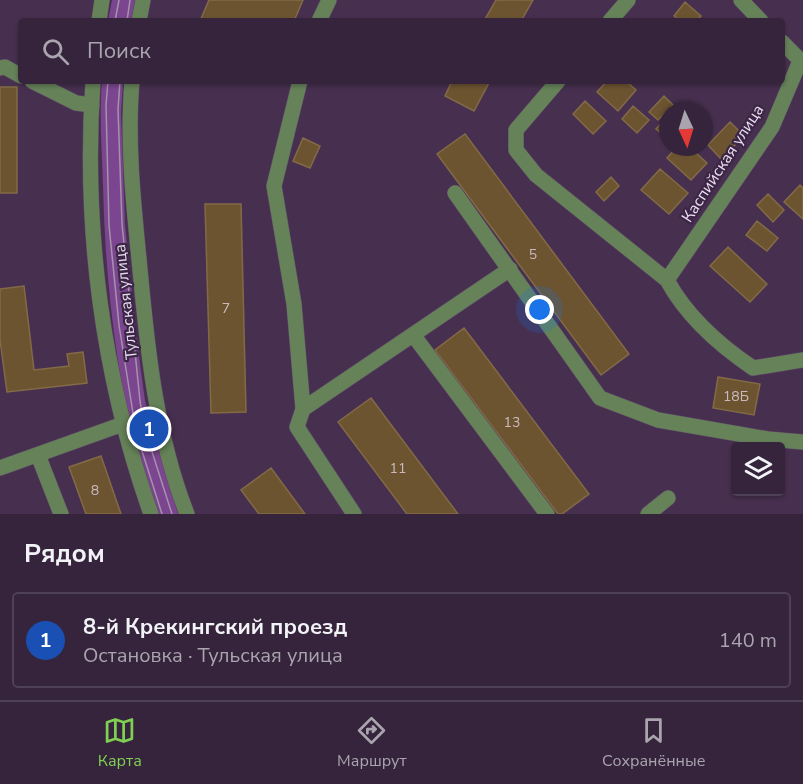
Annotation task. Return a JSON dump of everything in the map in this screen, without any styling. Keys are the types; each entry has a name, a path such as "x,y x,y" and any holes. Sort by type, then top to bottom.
{"street":[{"path":"99,18 102,0"},
{"path":"140,18 143,0"},
{"path":"320,18 328,0"},
{"path":"613,18 628,0"},
{"path":"741,0 759,18"},
{"path":"785,45 801,62"},
{"name":"Каспийская улица","path":"667,280 772,127 801,62"},
{"path":"0,68 18,74"},
{"path":"38,84 76,103 92,105"},
{"path":"93,84 94,239 103,325 123,424 152,514"},
{"name":"Тульская улица","path":"132,84 129,114 135,222 151,375 160,428 187,514"},
{"path":"299,84 274,186 294,304 303,409 297,427 354,514"},
{"path":"555,84 516,130 516,150 536,175 667,280 674,295 718,344 753,368 803,360"},
{"path":"455,193 600,398 658,420 768,439 803,442"},
{"path":"303,409 510,269"},
{"path":"414,336 547,514"},
{"path":"0,468 123,424"},
{"path":"38,455 61,514"},
{"path":"648,514 668,498"}],"shaded area":[{"path":"112,0 135,0 132,18 109,18"},
{"path":"102,84 123,84 121,112 125,224 135,326 145,401 178,514 156,514 143,474 124,393 107,269"}],"building":[{"path":"209,0 303,0 295,18 201,18"},
{"path":"496,0 533,0 523,18 486,18"},
{"path":"685,2 701,16 699,18 676,18 674,16"},
{"path":"451,84 488,84 474,111 445,96"},
{"path":"604,84 629,84 636,90 618,111 597,92"},
{"path":"0,87 17,87 17,193 0,193"},
{"path":"664,96 670,102 659,102 658,120 649,112"},
{"path":"585,101 606,121 593,134 573,114"},
{"path":"633,106 649,120 637,133 622,119"},
{"path":"730,122 744,136 721,159 713,150 713,140"},
{"path":"465,134 629,354 601,375 437,154"},
{"path":"303,138 320,146 310,168 293,161"},
{"path":"669,156 699,156 707,163 691,180 667,158"},
{"path":"660,169 688,193 669,214 641,190"},
{"path":"611,177 619,186 604,201 596,192"},
{"path":"800,185 803,188 803,219 784,202"},
{"path":"768,194 784,210 773,222 757,205"},
{"path":"205,204 241,204 246,412 211,413"},
{"path":"757,221 778,238 767,251 746,235"},
{"path":"728,247 767,284 750,302 710,266"},
{"path":"24,286 34,370 69,366 67,354 83,352 87,383 7,392 0,340 0,289"},
{"path":"464,328 589,494 562,514 558,514 435,350"},
{"path":"718,377 760,384 754,415 713,408"},
{"path":"371,398 458,514 407,514 338,422"},
{"path":"101,456 121,514 86,514 69,467"},
{"path":"271,468 305,514 259,514 241,490"}],"tram line":[{"path":"116,18 119,0"},
{"path":"127,18 130,0"},
{"path":"108,84 106,105 109,225 119,325 136,432 162,514"},
{"path":"120,84 118,109 122,224 140,401 145,430 172,514"}],"place":[{"name":"8-й Крекингский проезд","path":"149,429"}]}
